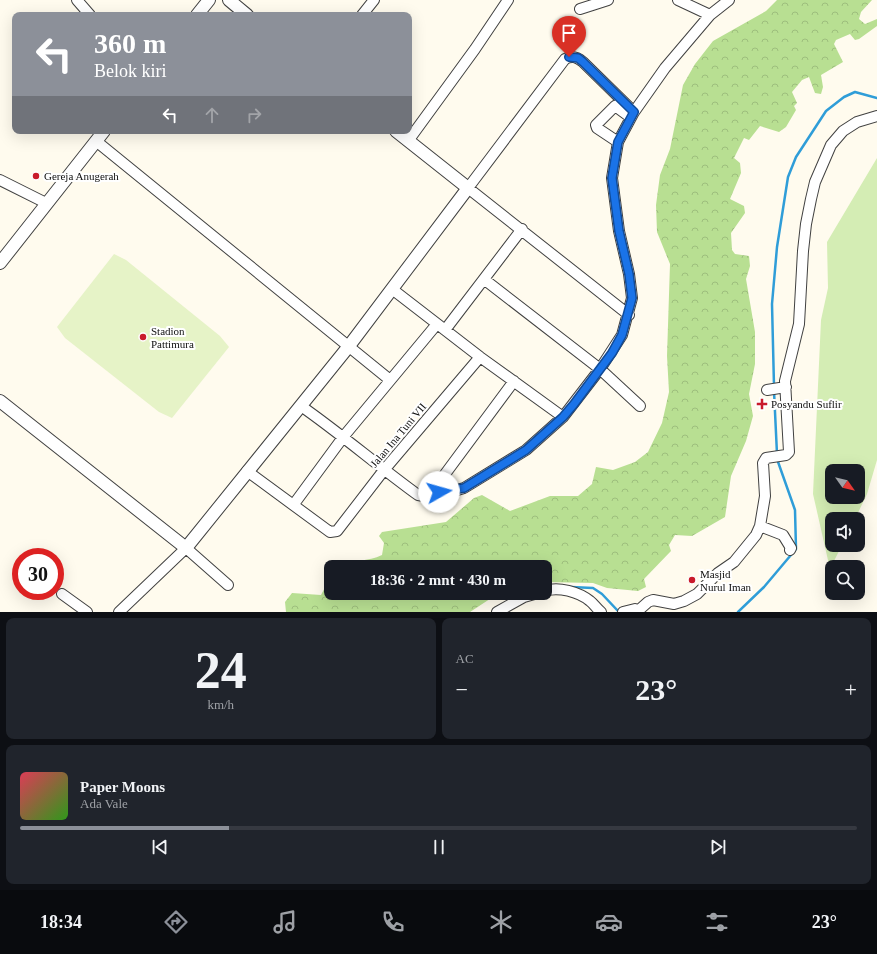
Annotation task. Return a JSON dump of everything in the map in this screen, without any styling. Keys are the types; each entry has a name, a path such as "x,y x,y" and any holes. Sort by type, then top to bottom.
{"street":[{"path":"77,0 87,12"},
{"path":"199,12 209,0"},
{"path":"229,0 243,12"},
{"path":"364,12 374,0"},
{"path":"408,141 475,50 508,0"},
{"path":"580,9 608,0"},
{"path":"678,0 710,14"},
{"path":"301,406 344,436 384,470 418,495 424,496 431,493 454,491 464,488 526,450 563,417 600,369 622,335 629,315 632,298 629,274 619,231 612,178 618,142 633,115 665,68 710,14 729,0"},
{"path":"118,612 186,548 301,406 349,346 564,59 569,57 578,58 583,62 633,115"},
{"path":"618,142 597,128 596,125 615,106 633,115"},
{"path":"623,612 635,609 639,610 648,602 653,600 674,604 681,603 694,596 718,573 734,562 756,535 760,526 765,496 763,463 766,458 786,455 789,452 775,389 786,374 798,324 806,224 816,182 830,145 857,122 877,116"},
{"path":"2,258 102,134"},
{"path":"400,134 522,229 590,286 629,315"},
{"path":"96,141 390,380"},
{"path":"0,180 46,203"},
{"path":"248,471 294,504 344,436 390,380 485,280 522,229"},
{"path":"485,280 600,369 640,406"},
{"path":"392,289 480,357 563,417"},
{"name":"Jalan Ina Tuni VII","path":"294,504 330,532 337,531 384,470 480,357"},
{"path":"431,493 514,381"},
{"path":"0,401 186,548 228,585"},
{"path":"760,526 783,535 789,547"},
{"path":"552,588 576,593 591,602 601,612"},
{"path":"64,595 87,612"},
{"path":"497,612 519,600"}],"green space":[{"path":"777,0 872,0 861,12 859,19 865,24 877,19 877,26 859,39 855,40 850,34 836,40 834,44 843,62 821,75 823,87 821,94 815,93 809,77 802,80 792,92 797,103 794,106 796,110 786,127 779,132 760,126 749,140 744,138 734,158 740,163 741,173 730,199 744,206 745,213 731,233 732,250 735,254 749,256 750,266 746,279 755,332 755,364 749,394 753,416 746,441 731,476 725,517 692,536 675,535 669,545 671,551 644,579 646,587 638,591 607,588 593,583 552,582 552,560 366,560 382,555 384,543 379,536 382,532 446,522 474,498 482,495 510,511 550,496 578,496 592,484 596,467 613,470 635,462 648,452 662,423 669,392 667,356 670,264 657,232 656,205 660,175 670,149 683,85 695,64 713,41 766,11"},
{"path":"877,158 877,460 865,498 865,464 825,464 825,504 862,504 858,512 825,512 825,547 813,494 821,320 828,288 827,242"},
{"path":"114,254 126,260 220,336 229,347 172,418 159,412 65,338 57,327"},
{"path":"826,552 838,552 834,560 828,560"},
{"path":"324,589 324,600 488,600 470,612 286,612 285,602 292,593 321,595"}],"waterway":[{"path":"774,386 772,304 777,247 788,177 796,157 826,111 844,97 855,92 877,98"},
{"path":"774,391 777,454"},
{"path":"738,612 764,587 796,549 795,510 777,459"},
{"path":"571,587 593,588 602,594 619,612"}],"place":[{"name":"Gereja Anugerah","path":"36,176"},
{"name":"Stadion Pattimura","path":"143,337"},
{"name":"Posyandu Suflir","path":"762,404"},
{"name":"Masjid Nurul Iman","path":"692,580"}],"route":[{"path":"439,492 454,491 464,488 497,469 526,450 563,417 612,353 622,335 629,315 632,298 629,274 619,231 612,178 618,142 623,130 634,112 583,62 578,58 569,57"}]}
